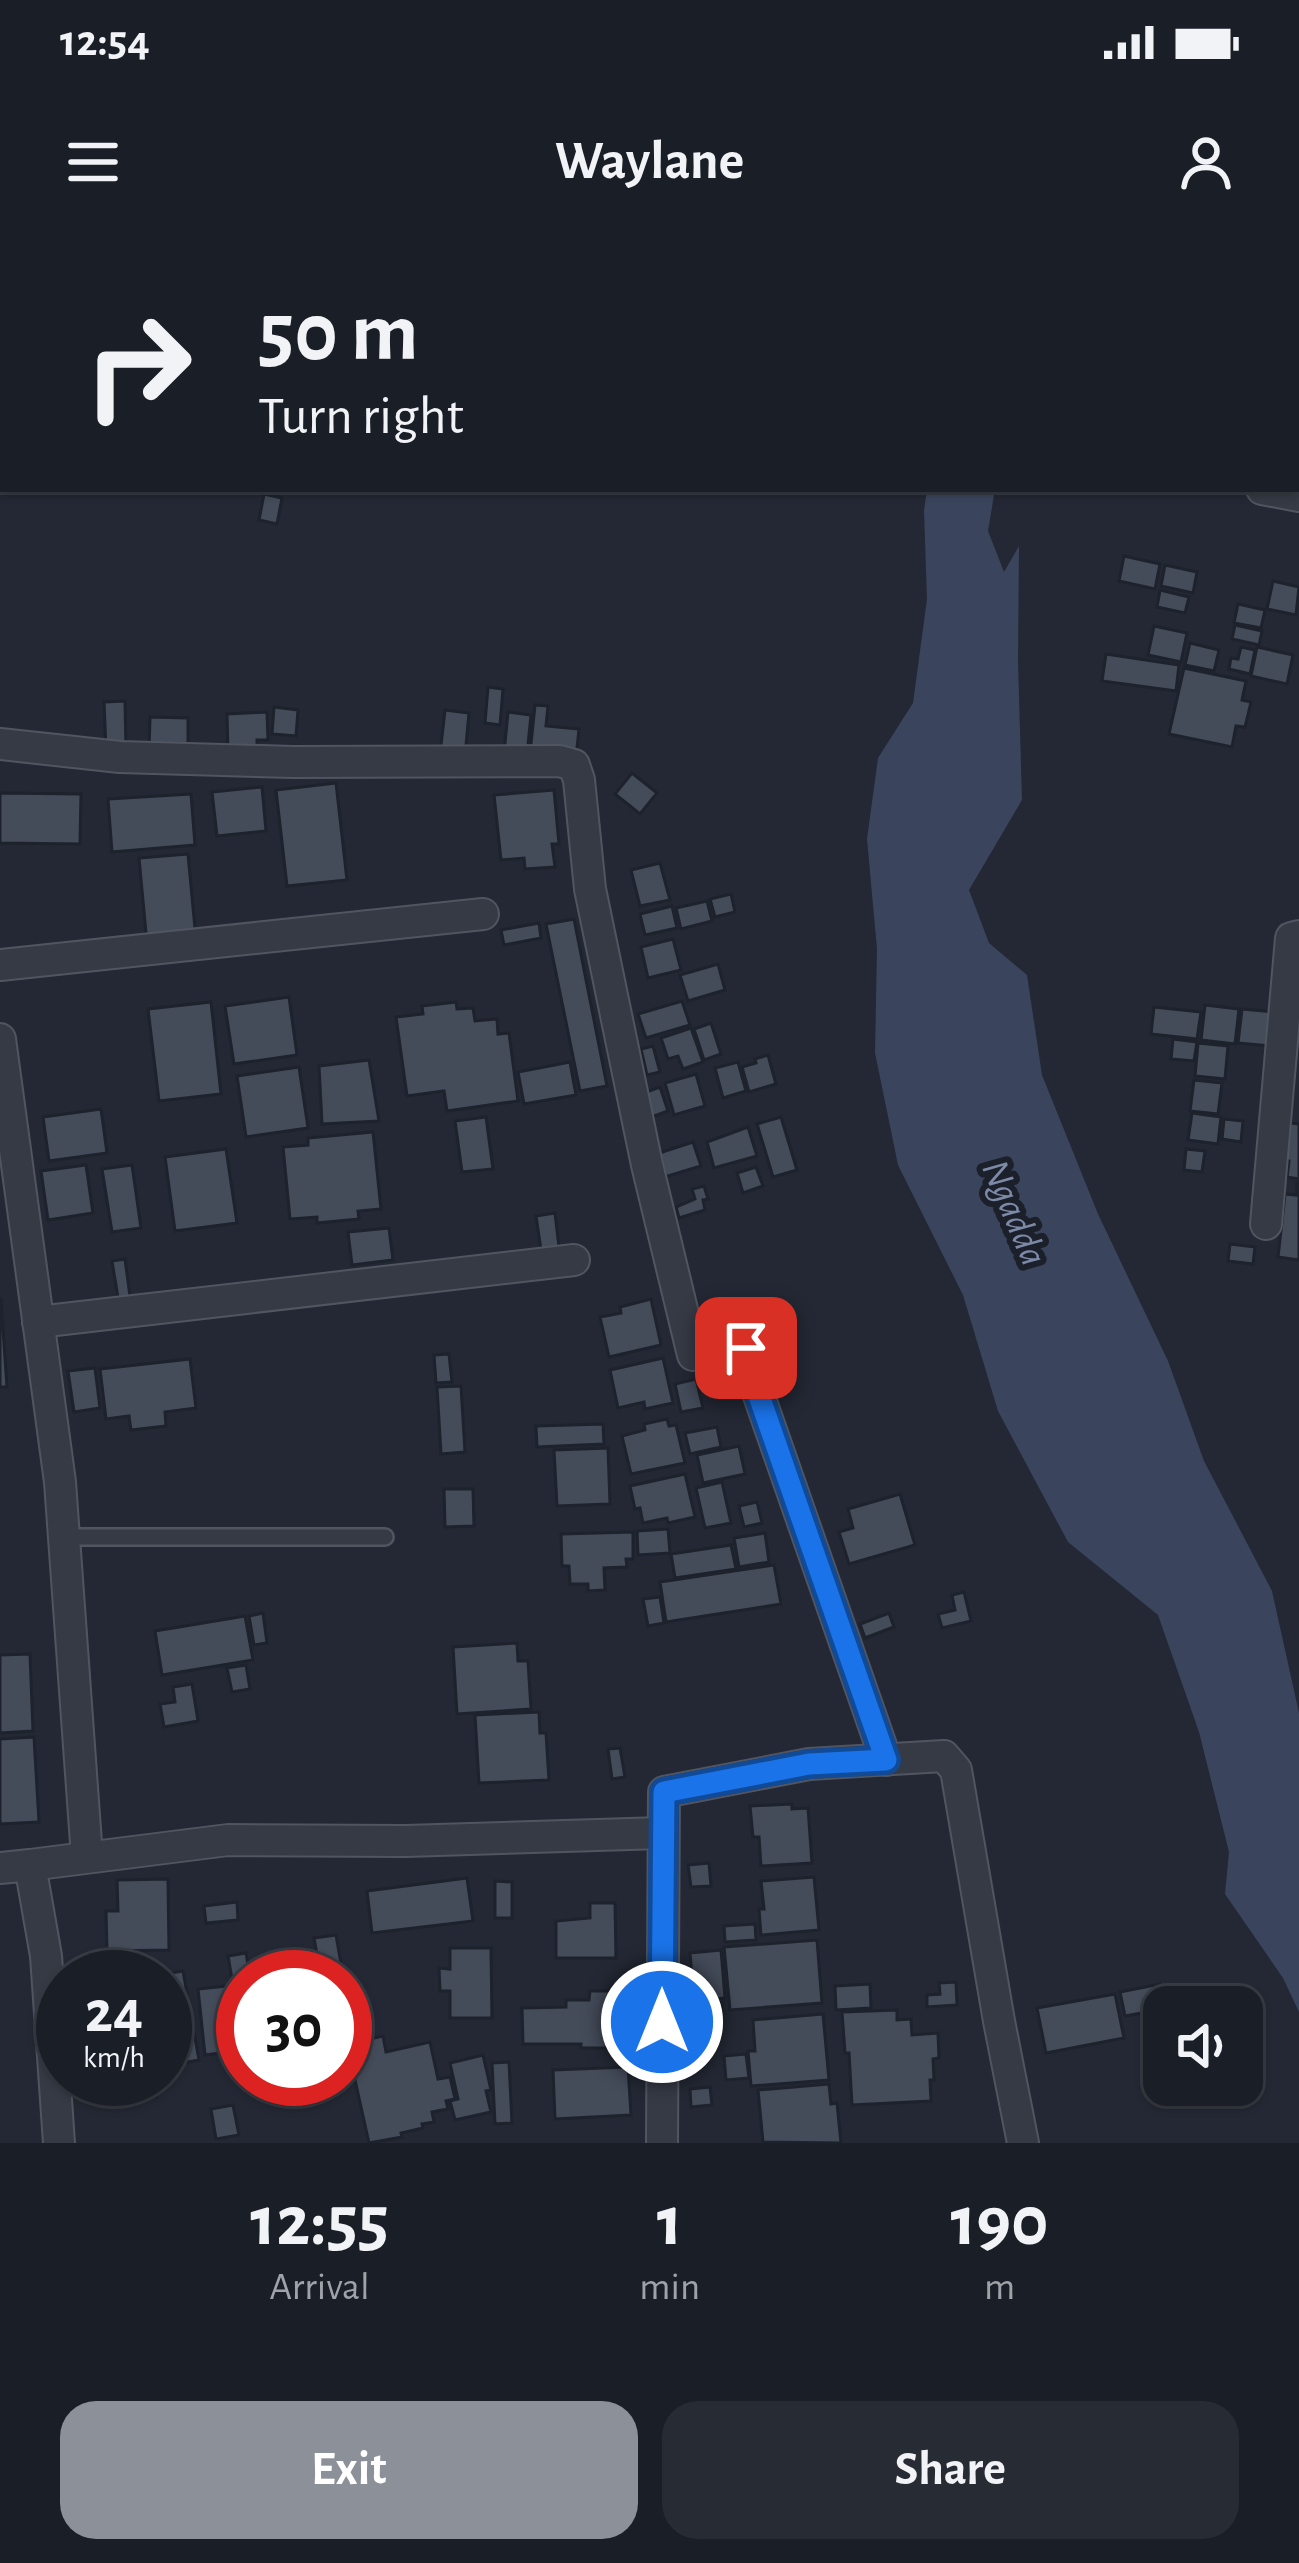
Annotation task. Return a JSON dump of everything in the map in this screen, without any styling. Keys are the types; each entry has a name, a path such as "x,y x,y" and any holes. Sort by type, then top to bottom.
{"street":[{"path":"0,745 120,757 559,761 574,765 590,889 647,1165 693,1355 734,1345 746,1348 886,1760"},
{"path":"0,965 483,914"},
{"path":"1266,1224 1292,938 1299,936"},
{"path":"0,1039 60,1482 87,1857"},
{"path":"38,1322 574,1260"},
{"path":"662,2143 664,1792 809,1764 944,1756 956,1770 1023,2143"},
{"path":"59,2143 46,1956 15,1866 228,1840 406,1841 662,1833"}],"lane":[{"path":"64,1537 386,1537"}],"water":[{"name":"Ngadda","path":"927,492 994,492 988,531 1004,572 1019,546 1022,800 969,890 989,943 1027,975 1042,1075 1098,1214 1168,1361 1204,1461 1272,1591 1299,1713 1299,2012 1283,1978 1225,1894 1229,1852 1199,1732 1158,1615 1068,1542 998,1411 963,1295 898,1165 875,1053 877,949 867,839 878,758 913,703 927,599"}],"building":[{"path":"264,494 282,498 277,524 259,520"},
{"path":"1124,556 1160,564 1155,589 1119,581"},
{"path":"1165,565 1197,572 1193,593 1161,586"},
{"path":"1273,581 1299,587 1296,615 1267,609"},
{"path":"1160,590 1189,597 1185,613 1157,607"},
{"path":"1238,604 1265,610 1261,628 1234,623"},
{"path":"1235,625 1262,631 1259,645 1232,639"},
{"path":"1154,626 1187,633 1181,662 1148,655"},
{"path":"1190,643 1219,650 1214,671 1185,665"},
{"path":"1241,647 1255,650 1250,674 1229,669"},
{"path":"1257,647 1293,655 1287,684 1251,676"},
{"path":"1106,654 1179,665 1176,691 1102,681"},
{"path":"1184,668 1246,681 1242,700 1251,702 1245,727 1236,726 1232,747 1169,734"},
{"path":"488,687 503,689 500,725 485,723"},
{"path":"125,701 126,750 106,750 104,702"},
{"path":"535,705 548,706 546,726 579,729 576,758 530,753"},
{"path":"274,707 298,710 296,736 272,734"},
{"path":"445,710 469,713 465,756 440,754"},
{"path":"267,712 268,740 257,740 257,754 228,755 227,714"},
{"path":"508,712 531,715 527,755 504,753"},
{"path":"150,717 188,718 188,753 149,752"},
{"path":"632,773 657,793 640,814 615,794"},
{"path":"336,783 347,880 287,886 276,790"},
{"path":"262,787 266,831 217,836 212,792"},
{"path":"554,790 559,844 552,844 555,867 525,869 524,858 501,860 494,795"},
{"path":"0,793 81,794 80,844 0,843"},
{"path":"191,794 195,845 112,852 108,799"},
{"path":"188,854 196,939 147,944 139,858"},
{"path":"660,863 670,900 640,906 631,870"},
{"path":"731,894 735,912 715,917 710,899"},
{"path":"707,901 712,921 681,929 676,908"},
{"path":"672,906 677,928 645,935 640,914"},
{"path":"574,919 607,1086 580,1091 546,924"},
{"path":"539,923 541,938 504,945 501,930"},
{"path":"673,939 681,970 648,978 641,947"},
{"path":"718,964 725,990 688,1001 680,975"},
{"path":"289,997 297,1055 234,1064 225,1006"},
{"path":"682,1001 690,1025 646,1038 638,1014"},
{"path":"211,1002 221,1094 159,1101 148,1009"},
{"path":"456,1002 457,1009 473,1008 475,1021 497,1019 498,1034 509,1033 518,1101 447,1111 444,1091 407,1096 396,1017 423,1014 422,1006"},
{"path":"1205,1005 1239,1009 1235,1044 1201,1040"},
{"path":"1154,1007 1201,1012 1197,1039 1151,1034"},
{"path":"1242,1009 1274,1012 1270,1046 1238,1043"},
{"path":"711,1023 721,1054 704,1060 694,1029"},
{"path":"691,1028 703,1062 683,1069 678,1056 668,1059 661,1038"},
{"path":"1173,1039 1197,1042 1194,1061 1171,1059"},
{"path":"1198,1043 1228,1046 1225,1079 1195,1076"},
{"path":"653,1046 660,1072 647,1075 641,1049"},
{"path":"768,1055 776,1084 749,1092 742,1067"},
{"path":"369,1060 379,1121 322,1124 319,1066"},
{"path":"570,1062 576,1095 524,1104 518,1072"},
{"path":"738,1062 746,1091 723,1098 715,1068"},
{"path":"299,1067 308,1128 246,1137 237,1076"},
{"path":"696,1074 705,1106 674,1115 665,1083"},
{"path":"1194,1080 1222,1083 1218,1114 1190,1111"},
{"path":"660,1087 668,1111 646,1119 638,1095"},
{"path":"101,1109 107,1153 49,1161 43,1117"},
{"path":"1192,1113 1221,1117 1218,1144 1188,1140"},
{"path":"486,1117 493,1169 462,1172 455,1121"},
{"path":"781,1117 797,1170 773,1177 757,1124"},
{"path":"1224,1119 1243,1121 1241,1142 1222,1139"},
{"path":"1290,1123 1299,1124 1299,1179 1287,1177"},
{"path":"748,1127 757,1156 714,1168 707,1142"},
{"path":"373,1132 381,1209 358,1211 359,1219 317,1223 317,1217 290,1219 283,1147 308,1145 308,1138"},
{"path":"693,1142 701,1166 658,1179 650,1156"},
{"path":"226,1149 237,1223 175,1231 165,1157"},
{"path":"1186,1149 1205,1151 1202,1172 1184,1170"},
{"path":"86,1165 93,1213 48,1220 41,1171"},
{"path":"132,1165 141,1228 112,1232 102,1169"},
{"path":"756,1167 763,1186 743,1193 737,1173"},
{"path":"1297,1183 1299,1260 1278,1257 1285,1194 1296,1195"},
{"path":"704,1186 705,1210 679,1218 676,1207 695,1199 692,1189"},
{"path":"555,1213 559,1247 541,1250 536,1216"},
{"path":"389,1228 393,1260 352,1265 348,1232"},
{"path":"1230,1244 1255,1247 1253,1264 1228,1261"},
{"path":"125,1259 130,1296 118,1298 112,1261"},
{"path":"651,1299 661,1345 609,1357 600,1317"},
{"path":"1,1300 7,1387 0,1387"},
{"path":"449,1354 452,1382 436,1383 434,1355"},
{"path":"663,1358 673,1403 645,1409 644,1402 618,1408 610,1370"},
{"path":"190,1359 196,1408 165,1412 166,1426 131,1430 129,1416 106,1419 100,1369"},
{"path":"95,1368 100,1408 74,1412 68,1371"},
{"path":"696,1379 703,1408 681,1412 675,1384"},
{"path":"461,1386 465,1452 441,1454 437,1387"},
{"path":"667,1419 669,1426 676,1425 685,1463 631,1474 622,1436"},
{"path":"603,1424 604,1444 537,1447 536,1426"},
{"path":"717,1427 721,1447 690,1454 685,1433"},
{"path":"739,1446 745,1474 703,1483 697,1455"},
{"path":"608,1448 610,1504 557,1506 554,1450"},
{"path":"685,1474 695,1517 643,1523 630,1486"},
{"path":"722,1482 731,1523 705,1528 696,1488"},
{"path":"444,1489 473,1489 474,1526 445,1527"},
{"path":"900,1494 915,1545 849,1564 839,1532 853,1528 848,1509"},
{"path":"757,1502 762,1523 744,1527 739,1506"},
{"path":"668,1529 670,1553 638,1555 637,1531"},
{"path":"633,1532 633,1559 626,1559 627,1567 604,1568 605,1590 588,1591 588,1584 570,1584 569,1566 562,1566 561,1534"},
{"path":"765,1533 769,1562 739,1567 734,1538"},
{"path":"731,1545 736,1569 675,1578 671,1554"},
{"path":"774,1565 781,1604 666,1622 660,1582"},
{"path":"964,1592 971,1621 942,1628 938,1614 955,1610 952,1595"},
{"path":"660,1597 664,1623 648,1626 643,1599"},
{"path":"263,1613 267,1643 254,1645 249,1616"},
{"path":"889,1613 894,1627 865,1638 860,1624"},
{"path":"245,1616 253,1660 162,1675 155,1631"},
{"path":"517,1643 518,1661 528,1661 531,1709 457,1714 453,1647"},
{"path":"30,1654 33,1731 0,1733 0,1655"},
{"path":"246,1665 250,1689 232,1692 227,1668"},
{"path":"192,1684 198,1721 164,1727 160,1704 175,1702 173,1687"},
{"path":"539,1712 540,1733 546,1733 549,1780 479,1783 475,1715"},
{"path":"34,1737 39,1822 0,1824 0,1739"},
{"path":"620,1748 625,1777 612,1779 608,1749"},
{"path":"792,1804 792,1809 808,1808 812,1863 761,1866 750,1806"},
{"path":"709,1863 711,1886 691,1887 688,1865"},
{"path":"814,1877 819,1930 761,1935 761,1881"},
{"path":"467,1878 473,1921 372,1933 367,1891"},
{"path":"168,1879 169,1950 107,1950 106,1911 118,1911 117,1880"},
{"path":"495,1881 512,1882 512,1918 495,1918"},
{"path":"237,1902 238,1920 206,1923 204,1906"},
{"path":"590,1903 615,1903 616,1958 556,1958 556,1921 590,1918"},
{"path":"755,1924 756,1940 725,1942 724,1926"},
{"path":"336,1935 339,1950 316,1950 314,1938"},
{"path":"817,1940 822,2003 730,2010 724,1947"},
{"path":"450,1948 491,1948 492,2018 450,2018 450,1991 440,1991 439,1968 450,1969"},
{"path":"721,1950 725,1998 694,2001 690,1953"},
{"path":"956,1982 957,2005 927,2007 927,1995 940,1994 939,1983"},
{"path":"870,1984 871,2008 836,2010 835,1986"},
{"path":"216,1987 216,2054 205,2055 198,1989"},
{"path":"1143,1987 1143,2013 1125,2016 1120,1992"},
{"path":"590,1991 621,1991 620,2000 630,2000 631,2048 523,2044 522,2008 566,2007 566,2000 589,2000"},
{"path":"1115,1994 1124,2038 1046,2053 1037,2008"},
{"path":"721,2003 722,2017 691,2020 690,2005"},
{"path":"897,2010 897,2020 911,2019 912,2035 938,2033 931,2101 852,2105 842,2012"},
{"path":"823,2014 829,2080 751,2086 748,2051 755,2051 753,2020"},
{"path":"192,2021 199,2060 192,2061"},
{"path":"383,2036 386,2052 430,2042 438,2079 450,2077 455,2099 446,2101 448,2109 432,2112 434,2122 422,2124 423,2128 369,2143 361,2106 372,2106 372,2038"},
{"path":"746,2054 749,2078 726,2080 724,2056"},
{"path":"483,2055 491,2112 455,2120 450,2101 458,2099 450,2063"},
{"path":"509,2062 512,2123 495,2124 492,2063"},
{"path":"628,2067 631,2115 555,2119 553,2070"},
{"path":"829,2084 831,2104 837,2103 841,2143 763,2142 758,2090"},
{"path":"710,2087 712,2105 691,2107 690,2089"},
{"path":"233,2106 239,2135 216,2139 211,2109"}],"route":[{"path":"662,2022 664,1792 809,1764 886,1760 746,1348"}]}
